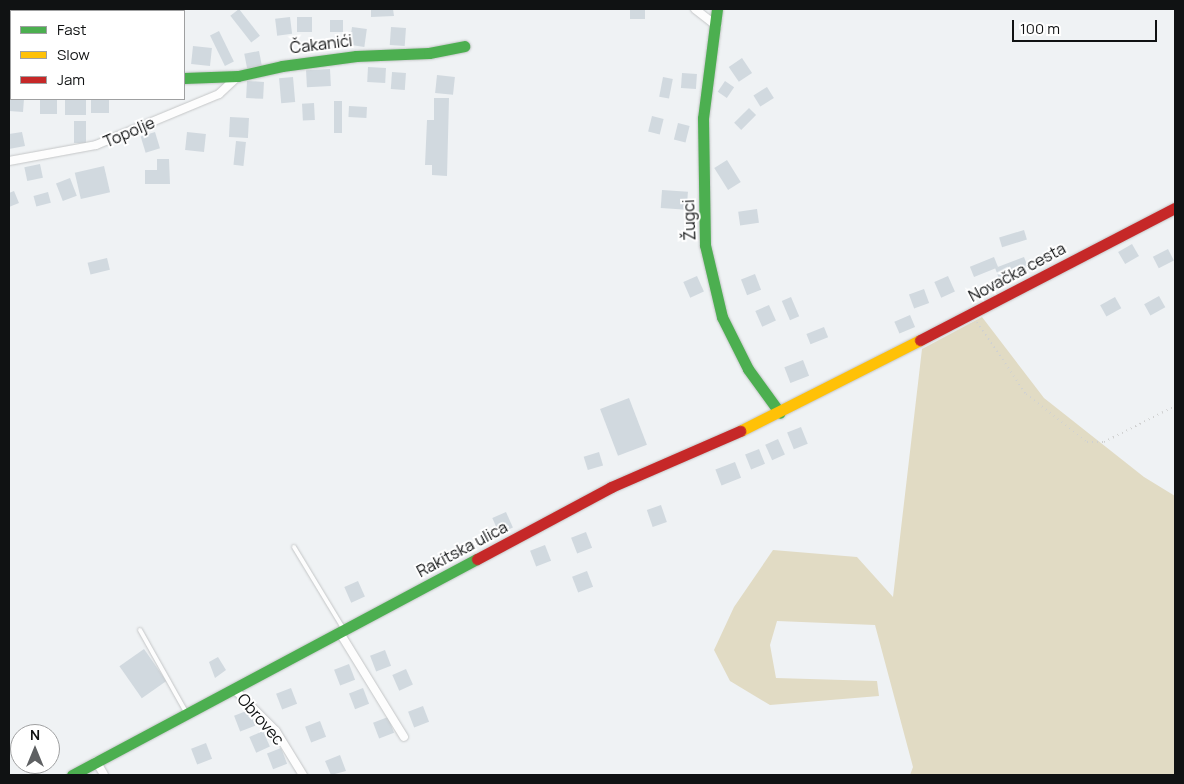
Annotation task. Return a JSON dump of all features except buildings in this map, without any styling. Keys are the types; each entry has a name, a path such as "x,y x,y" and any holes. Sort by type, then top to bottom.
{"street":[{"path":"695,9 717,26"},
{"name":"Žugci","path":"717,9 717,26 703,118 705,245 722,317 748,369 780,413"},
{"name":"Čakanići","path":"185,78 238,76 300,63 356,56 429,53 464,46"},
{"name":"Topolje","path":"9,161 96,145 219,94 238,76"},
{"name":"Novačka cesta","path":"874,365 1175,208"},
{"name":"Rakitska ulica","path":"72,775 612,487 780,413 874,365"},
{"path":"342,632 404,737"},
{"name":"Obrovec","path":"234,689 276,730 303,775"},
{"path":"96,761 104,775"}],"lane":[{"path":"294,547 342,632"},
{"path":"140,630 187,714"}],"path":[{"path":"972,314 1026,394 1087,442 1104,442 1175,406"}],"shaded area":[{"path":"982,317 1044,398 1144,477 1175,496 1175,775 910,775 913,767 875,625 777,621 770,645 776,678 877,681 879,696 770,705 730,681 714,650 734,607 773,550 857,557 893,597 922,349"}],"traffic: fast":[{"path":"717,9 703,118 705,245 722,317 748,369 780,413"},
{"path":"185,78 238,76 282,66 356,56 429,53 464,46"},
{"path":"72,775 477,559"}],"traffic: slow":[{"path":"740,431 920,340"}],"traffic: jam":[{"path":"920,340 1175,208"},
{"path":"477,559 611,487 740,431"}]}
